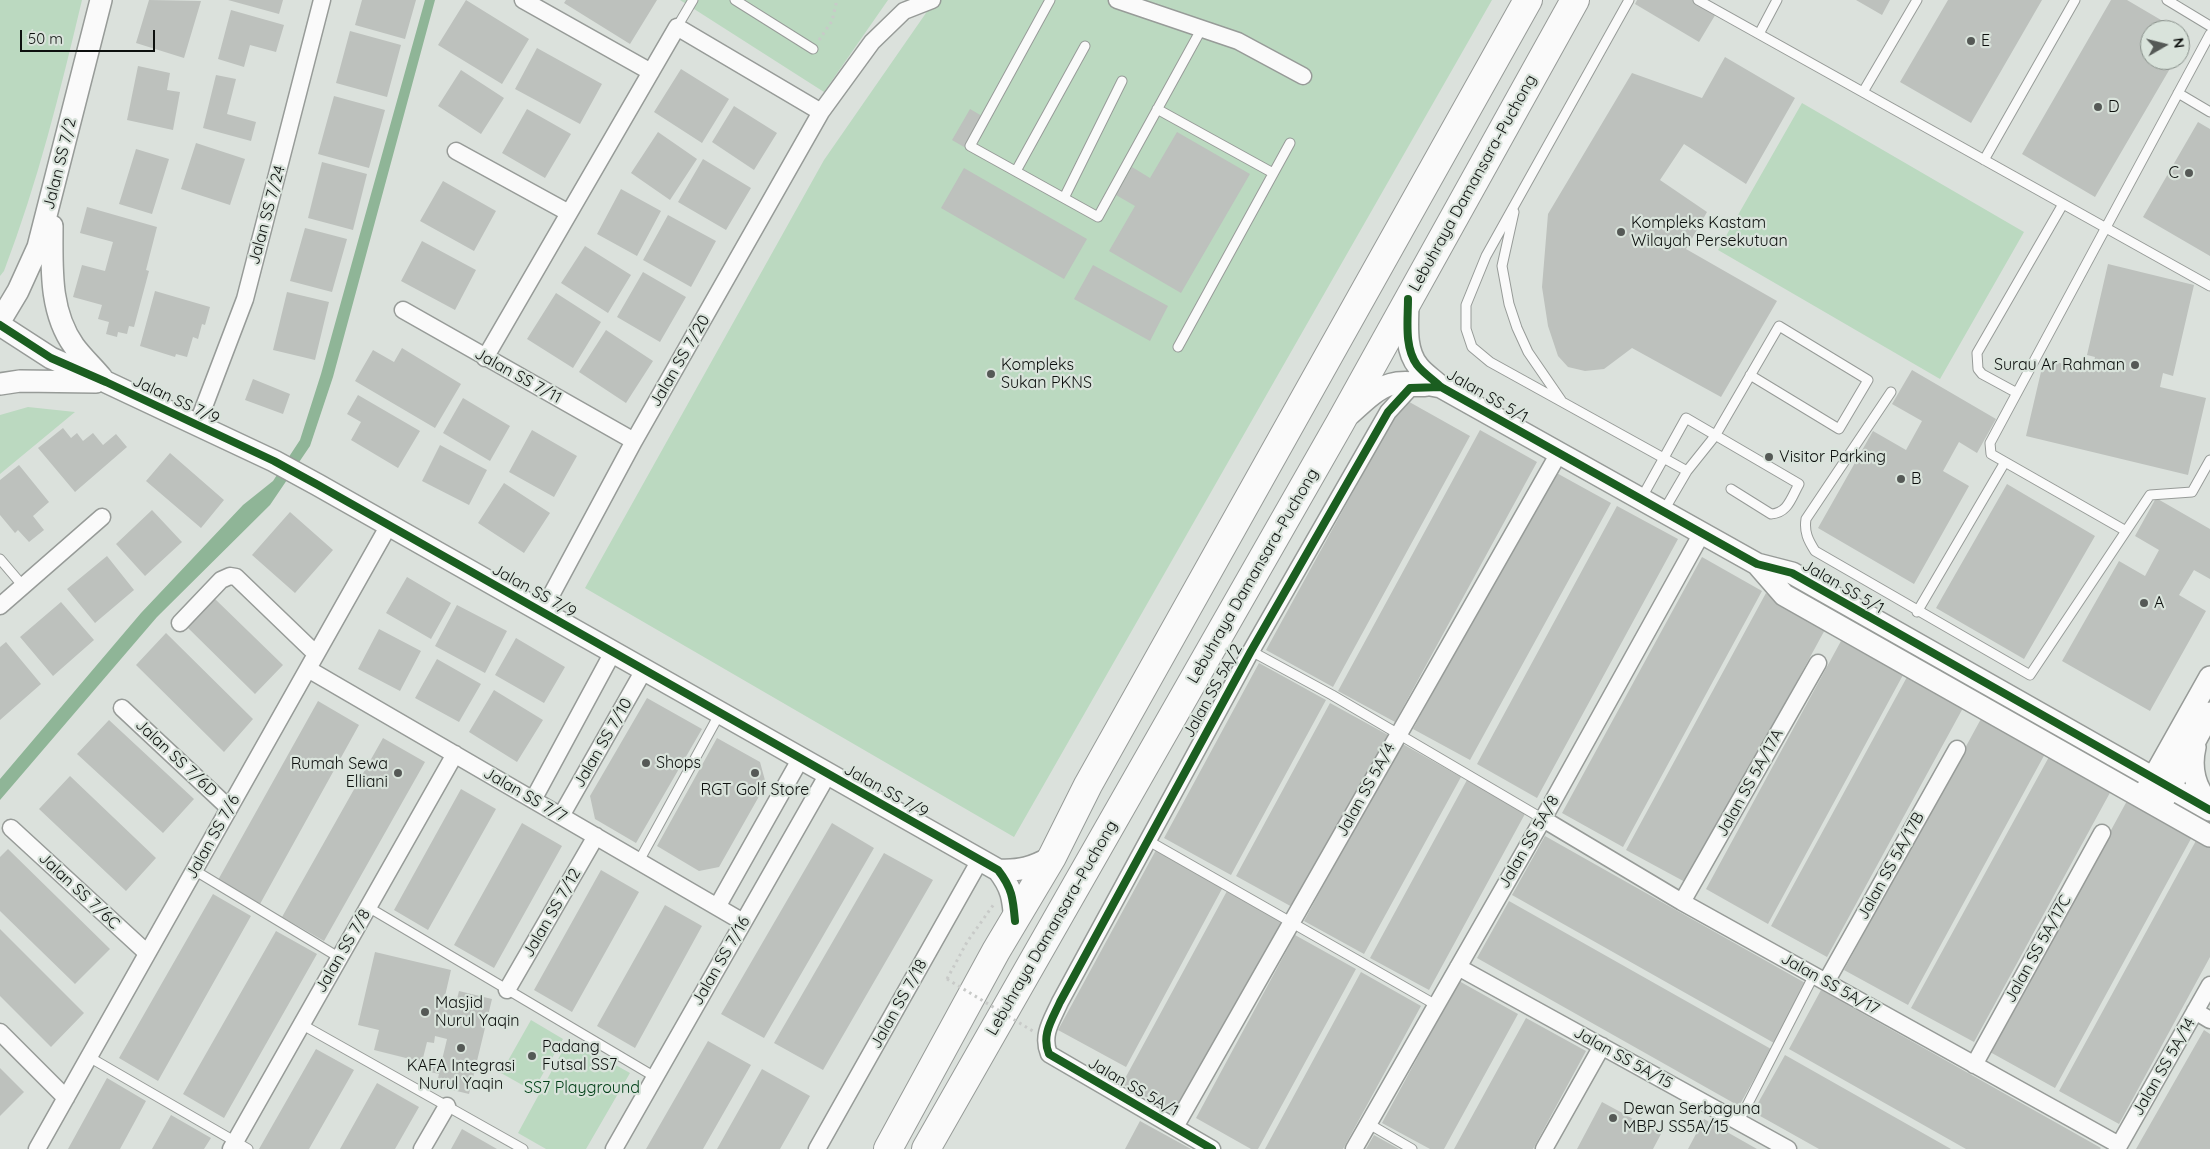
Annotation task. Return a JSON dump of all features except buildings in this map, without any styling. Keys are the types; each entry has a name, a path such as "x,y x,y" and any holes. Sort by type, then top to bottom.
{"highway":[{"path":"888,1149 996,951 1052,856 1093,776 1528,0"},
{"name":"Lebuhraya Damansara–Puchong","path":"926,1149 1340,423 1575,0"}],"street":[{"name":"Jalan SS 7/2","path":"0,321 28,271 38,247 53,196 102,0"},
{"name":"Jalan SS 7/24","path":"197,425 245,299 322,0"},
{"path":"523,0 651,72"},
{"name":"Jalan SS 7/20","path":"542,612 634,441 821,112 872,42 904,11 932,0"},
{"path":"1118,0 1238,40 1302,76"},
{"path":"485,358 677,27 821,112"},
{"path":"456,151 569,213"},
{"path":"53,196 52,270 56,308 64,330 75,347 106,382"},
{"name":"Jalan SS 5/1","path":"1408,299 1410,351 1417,365 1441,387 1757,564 1792,573 2210,810"},
{"name":"Jalan SS 7/11","path":"403,310 634,441"},
{"name":"Jalan SS 7/9","path":"0,325 51,358 274,461 318,485 801,758 996,871 1019,871 1034,867 1052,856"},
{"path":"0,384 20,381 106,382"},
{"name":"Jalan SS 5/1","path":"1340,423 1384,386 1410,381 1441,387"},
{"name":"Jalan SS 5A/2","path":"1041,1039 1147,840 1251,651 1388,412 1410,388 1441,387"},
{"name":"Jalan SS 5A/4","path":"1175,1127 1558,453"},
{"path":"0,606 102,517"},
{"name":"Jalan SS 7/6","path":"37,1149 389,525"},
{"name":"Jalan SS 5A/8","path":"1354,1149 1543,819 1702,533"},
{"name":"Jalan SS 5/1","path":"1757,564 1784,596 2210,836"},
{"path":"180,622 221,580 230,576 236,577 316,654"},
{"name":"Jalan SS 7/10","path":"534,800 613,652"},
{"name":"Jalan SS 5A/17A","path":"1682,902 1818,663"},
{"name":"Jalan SS 7/7","path":"308,669 743,922"},
{"name":"Jalan SS 7/10","path":"561,816 644,670"},
{"path":"2141,798 2162,782 2189,733 2210,677"},
{"name":"Jalan SS 7/6D","path":"122,708 229,808"},
{"path":"2116,757 2146,759 2189,733 2210,713"},
{"path":"2189,733 2193,756 2193,770 2201,796 2210,804"},
{"name":"Jalan SS 5A/17B","path":"1820,979 1957,749"},
{"name":"Jalan SS 7/8","path":"238,1147 301,1024 455,754"},
{"path":"717,907 801,758"},
{"name":"Jalan SS 7/16","path":"614,1149 828,774"},
{"path":"2160,808 2162,782"},
{"name":"Jalan SS 5A/17","path":"1543,819 1682,902 2118,1147"},
{"name":"Jalan SS 7/6C","path":"11,828 147,953"},
{"name":"Jalan SS 5A/17C","path":"1974,1065 2102,833"},
{"name":"Jalan SS 7/12","path":"508,990 596,836"},
{"path":"996,871 1013,898 1015,921"},
{"name":"Jalan SS 7/18","path":"817,1149 996,871"},
{"name":"Jalan SS 5A/15","path":"1458,967 1788,1149"},
{"name":"Jalan SS 5A/14","path":"2118,1147 2210,985"},
{"path":"2195,1011 2210,1020"},
{"path":"0,1032 66,1098"},
{"name":"Jalan SS 5A/1","path":"1041,1039 1049,1054 1212,1149"},
{"path":"1544,1149 1602,1046"},
{"path":"422,1149 447,1106"}],"lane":[{"path":"677,27 693,0"},
{"path":"735,0 813,50"},
{"path":"1050,0 970,146 1098,217 1202,28"},
{"path":"1629,0 1486,256 1466,305 1466,330 1472,347 1490,362 1687,471"},
{"path":"1698,0 2210,286"},
{"path":"1758,34 1777,0"},
{"path":"1863,92 1917,0"},
{"path":"1984,160 2075,0"},
{"path":"2167,0 2210,26"},
{"path":"2126,531 1991,454 1989,448 2104,227 2210,34"},
{"path":"1016,171 1085,46"},
{"path":"1064,198 1122,81"},
{"path":"2178,93 2210,112"},
{"path":"1157,109 1273,174"},
{"path":"1178,347 1290,143"},
{"path":"1517,200 1502,266 1510,304 1517,328 1528,352 1563,402"},
{"path":"2017,393 1982,374 1978,369 1977,353 2063,204"},
{"path":"1663,512 1687,471 1715,436 1750,375 1779,326 1868,380 1839,429 1750,375"},
{"path":"1891,392 1806,519 1805,529 1815,551 1917,612 2030,675 2150,495 2192,492 2210,460"},
{"path":"1641,499 1686,418 1799,484 1784,511 1778,514 1771,514 1731,489"},
{"path":"1917,612 2005,462"},
{"path":"0,558 23,586"},
{"path":"1251,651 1543,819"},
{"path":"639,862 720,712"},
{"path":"1147,840 1436,1005"},
{"path":"194,870 340,958"},
{"path":"368,907 655,1077"},
{"path":"1739,1121 1820,979"},
{"path":"301,1024 523,1149"},
{"path":"89,1056 238,1147"},
{"path":"1369,1124 1412,1149"}],"path":[{"path":"813,50 832,21 837,0"},
{"path":"996,871 967,942 947,979 1041,1039"}],"green space":[{"path":"0,0 82,0 57,103 38,170 16,238 4,271 0,276"},
{"path":"680,0 888,0 824,92"},
{"name":"Kompleks Sukan PKNS","path":"935,0 1492,0 1014,837 585,588 824,160"},
{"path":"1802,103 2024,232 1940,379 1718,250"},
{"path":"28,407 75,412 0,474 0,415"},
{"name":"Padang Futsal SS7","path":"531,1020 563,1039 533,1091 501,1073"},
{"name":"SS7 Playground","path":"569,1039 630,1073 586,1149 546,1149 518,1133"}],"shaded area":[{"path":"425,0 435,0 333,377 310,446 270,505 157,617 0,800 0,779 141,613 243,505 273,481 300,440 321,374"}],"cycle path":[{"path":"1408,299 1408,342 1410,350 1419,368 1441,387 1757,564 1792,573 2210,810"},
{"path":"0,325 51,358 274,461 318,485 998,870 1011,894 1015,921"},
{"path":"1212,1149 1049,1054 1046,1040 1048,1028 1060,1002 1251,651 1388,412 1410,388 1441,387"}],"place":[{"name":"E","path":"1971,41"},
{"name":"D","path":"2098,107"},
{"name":"C","path":"2189,173"},
{"name":"Kompleks Kastam Wilayah Persekutuan","path":"1621,232"},
{"name":"Surau Ar Rahman","path":"2135,365"},
{"name":"Kompleks Sukan PKNS","path":"991,374"},
{"name":"Visitor Parking","path":"1769,457"},
{"name":"B","path":"1901,479"},
{"name":"A","path":"2144,603"},
{"name":"Shops","path":"646,763"},
{"name":"Rumah Sewa Elliani","path":"398,773"},
{"name":"RGT Golf Store","path":"755,773"},
{"name":"Masjid Nurul Yaqin","path":"425,1012"},
{"name":"KAFA Integrasi Nurul Yaqin","path":"461,1048"},
{"name":"Padang Futsal SS7","path":"532,1056"},
{"name":"Dewan Serbaguna MBPJ SS5A/15","path":"1613,1118"}]}
